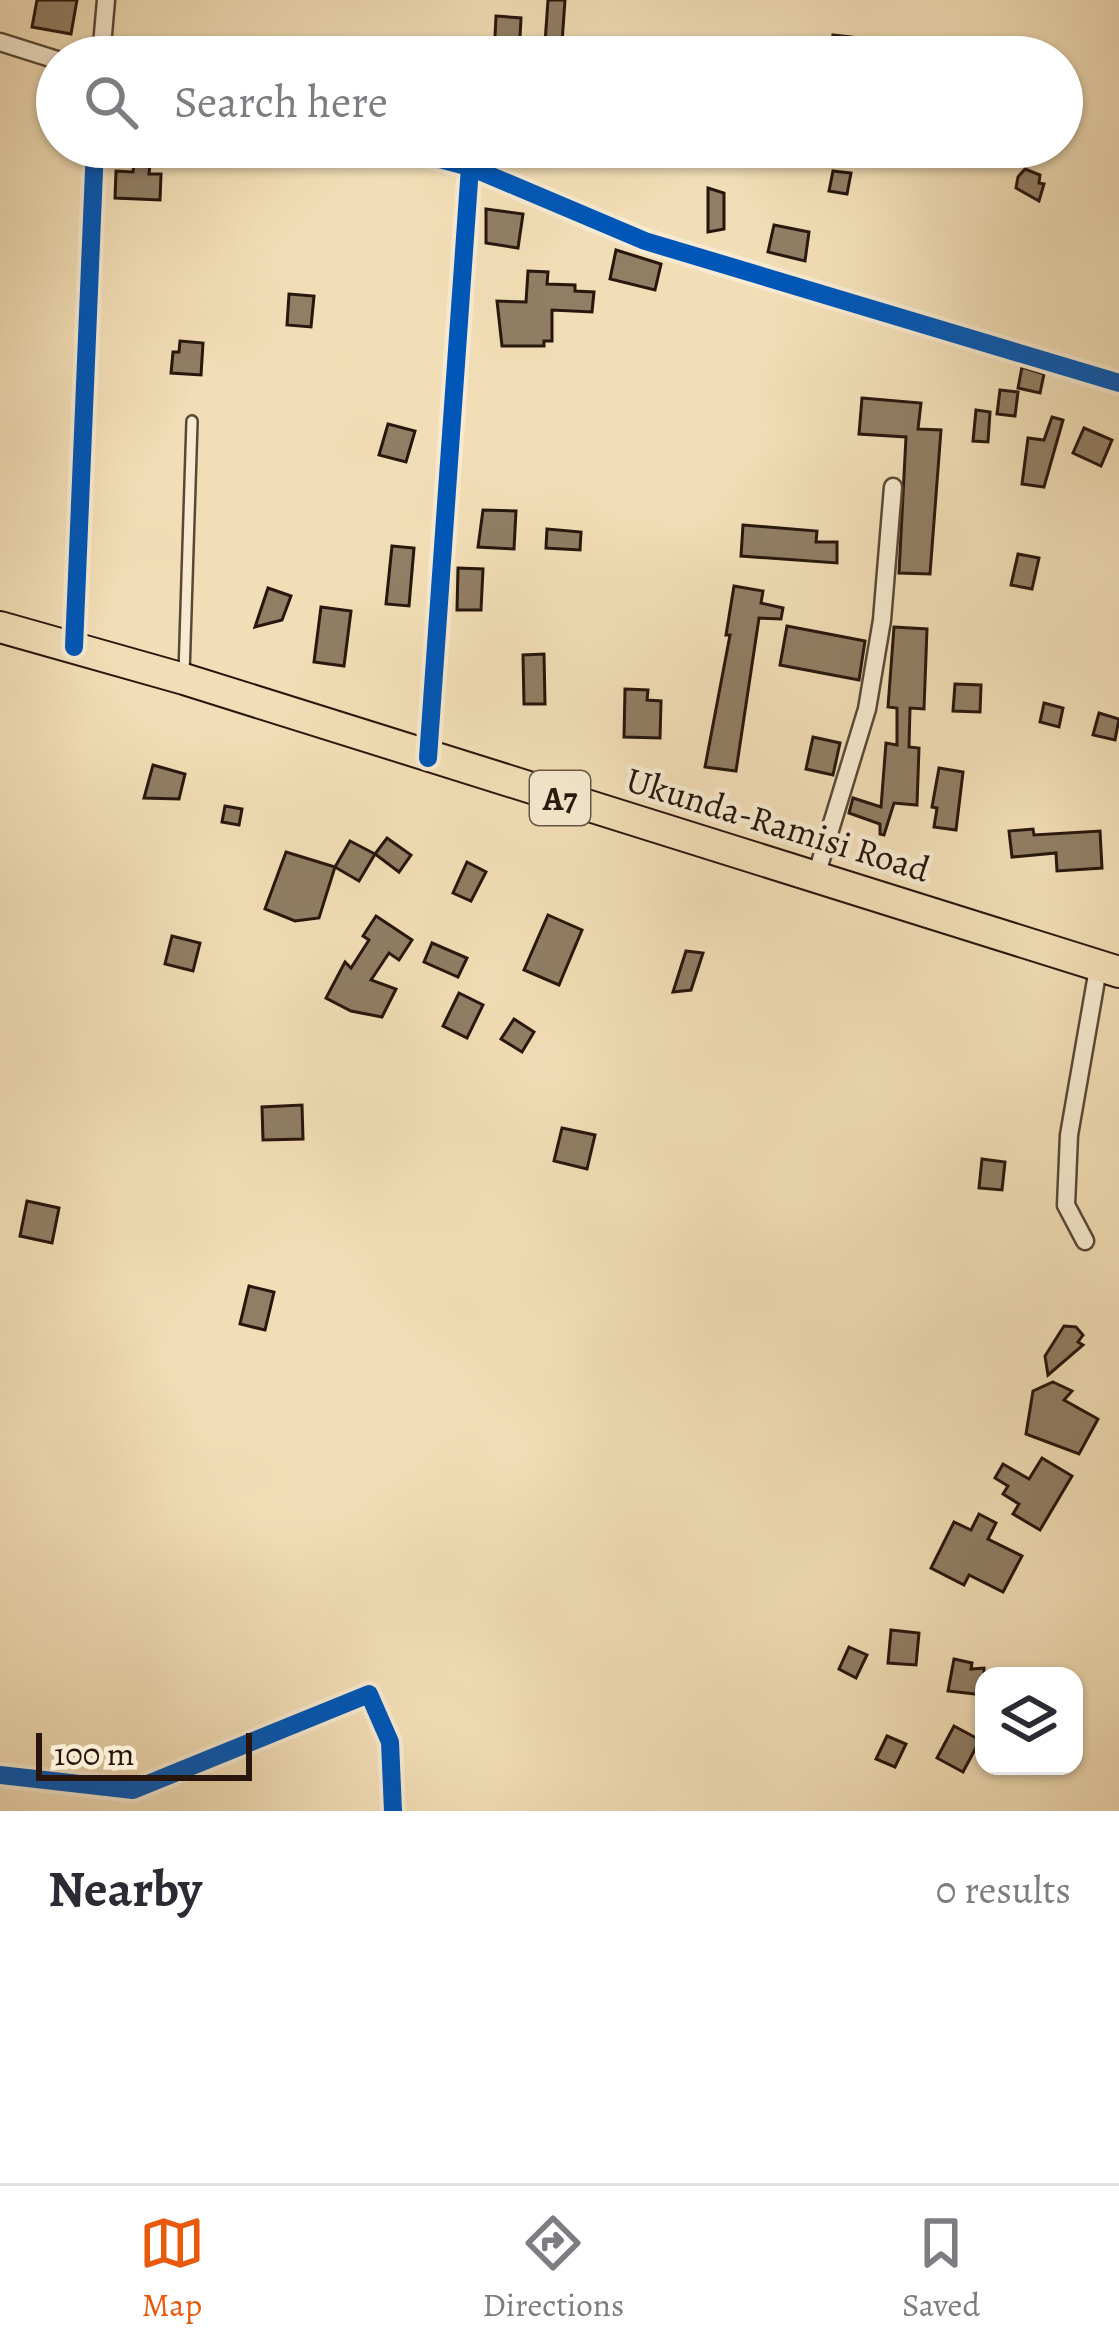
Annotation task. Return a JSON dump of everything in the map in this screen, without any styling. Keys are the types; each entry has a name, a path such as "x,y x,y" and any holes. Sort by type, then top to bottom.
{"highway":[{"name":"Ukunda-Ramisi Road","path":"0,628 184,679 1109,968"}],"street":[{"path":"103,36 106,0"},
{"path":"0,42 36,53"},
{"path":"74,647 94,168"},
{"path":"428,758 470,168"},
{"path":"475,168 645,241 1119,383"},
{"path":"816,876 866,709 882,620 893,487"},
{"path":"1085,1241 1066,1204 1069,1135 1109,968"},
{"path":"0,1775 134,1790 369,1694 390,1742 393,1811"}],"lane":[{"path":"184,679 192,421"}],"building":[{"path":"37,0 77,0 71,34 32,27"},
{"path":"548,0 565,0 562,36 545,36"},
{"path":"496,16 521,18 520,36 495,36"},
{"path":"133,168 150,168 149,174 161,174 160,200 115,198 116,171 133,172"},
{"path":"1025,169 1040,175 1039,183 1044,184 1039,201 1016,188"},
{"path":"833,171 851,173 847,194 829,191"},
{"path":"708,188 724,193 724,229 708,232"},
{"path":"486,209 523,214 518,248 486,243"},
{"path":"774,225 809,232 805,261 768,252"},
{"path":"616,250 661,264 655,290 610,279"},
{"path":"528,271 548,272 547,284 575,285 575,291 594,292 592,312 552,310 552,341 544,341 544,346 502,346 497,301 526,302"},
{"path":"289,294 314,296 311,327 287,325"},
{"path":"180,341 203,343 201,375 171,373 173,352 179,352"},
{"path":"1022,367 1044,374 1040,393 1018,388"},
{"path":"1000,390 1018,392 1015,416 997,414"},
{"path":"862,398 921,403 918,429 941,430 930,574 899,573 906,437 859,434"},
{"path":"976,410 990,412 988,442 973,441"},
{"path":"1052,417 1063,420 1044,487 1022,484 1028,438 1044,440"},
{"path":"388,424 415,431 406,462 379,455"},
{"path":"1084,428 1112,440 1101,466 1073,453"},
{"path":"483,510 516,511 514,549 478,547"},
{"path":"743,525 817,531 816,542 837,542 837,563 741,556"},
{"path":"547,529 581,532 580,550 546,548"},
{"path":"392,546 414,548 409,606 386,604"},
{"path":"1018,554 1039,558 1032,589 1011,585"},
{"path":"458,568 483,569 481,610 457,610"},
{"path":"734,586 763,591 761,603 783,608 781,619 759,618 736,771 705,767 730,635 726,635"},
{"path":"268,588 291,596 282,620 255,627"},
{"path":"321,607 351,611 344,666 314,662"},
{"path":"787,626 865,641 859,680 780,665"},
{"path":"894,627 927,629 924,709 910,708 909,747 919,748 917,805 894,803 884,835 880,824 849,813 853,798 881,807 886,743 897,745 897,708 888,707"},
{"path":"544,654 545,704 524,704 523,655"},
{"path":"955,684 981,685 980,712 953,711"},
{"path":"625,689 648,690 647,700 661,701 660,738 624,737"},
{"path":"1044,703 1063,708 1059,727 1040,722"},
{"path":"1099,713 1119,719 1115,740 1093,735"},
{"path":"813,737 840,743 833,775 806,769"},
{"path":"153,765 185,774 179,799 144,798"},
{"path":"939,768 963,772 956,830 934,827 937,808 932,807"},
{"path":"225,806 242,809 239,825 222,822"},
{"path":"1033,829 1034,835 1100,831 1102,868 1057,871 1056,853 1012,857 1009,831"},
{"path":"387,838 411,855 399,872 375,854"},
{"path":"350,841 375,854 359,881 335,867"},
{"path":"286,852 335,867 319,918 295,921 265,909"},
{"path":"467,862 486,872 471,901 453,893"},
{"path":"548,915 582,930 559,985 524,970"},
{"path":"376,916 412,940 399,960 389,953 371,980 396,989 382,1017 351,1011 326,998 345,962 351,968 369,940 363,936"},
{"path":"172,936 200,943 193,971 165,964"},
{"path":"432,943 467,958 458,977 424,962"},
{"path":"686,951 703,953 691,990 673,992"},
{"path":"459,993 483,1005 467,1038 443,1026"},
{"path":"514,1019 534,1032 522,1052 501,1039"},
{"path":"302,1105 303,1139 263,1140 262,1107"},
{"path":"562,1128 595,1135 587,1169 554,1161"},
{"path":"982,1159 1005,1162 1002,1190 979,1188"},
{"path":"27,1201 59,1208 52,1243 20,1236"},
{"path":"249,1286 274,1292 265,1330 240,1324"},
{"path":"1064,1326 1076,1327 1083,1335 1078,1342 1083,1345 1048,1375 1045,1356"},
{"path":"1053,1382 1072,1391 1064,1400 1098,1419 1079,1454 1026,1434 1033,1391"},
{"path":"1042,1458 1072,1476 1040,1530 1013,1514 1019,1504 1003,1494 1008,1486 995,1478 1003,1464 1029,1479"},
{"path":"979,1514 996,1523 988,1539 1022,1556 1003,1592 969,1575 964,1585 931,1568 954,1522 971,1530"},
{"path":"891,1630 919,1633 916,1665 888,1663"},
{"path":"849,1647 867,1655 856,1678 839,1669"},
{"path":"954,1659 972,1663 975,1694 948,1691"},
{"path":"954,1726 975,1737 975,1749 963,1772 937,1758"},
{"path":"887,1736 906,1744 895,1767 876,1759"}],"cycle path":[{"path":"74,647 94,168"},
{"path":"428,758 470,168"},
{"path":"472,168 645,241 1119,383"},
{"path":"0,1775 133,1790 369,1694 390,1742 393,1811"}]}
